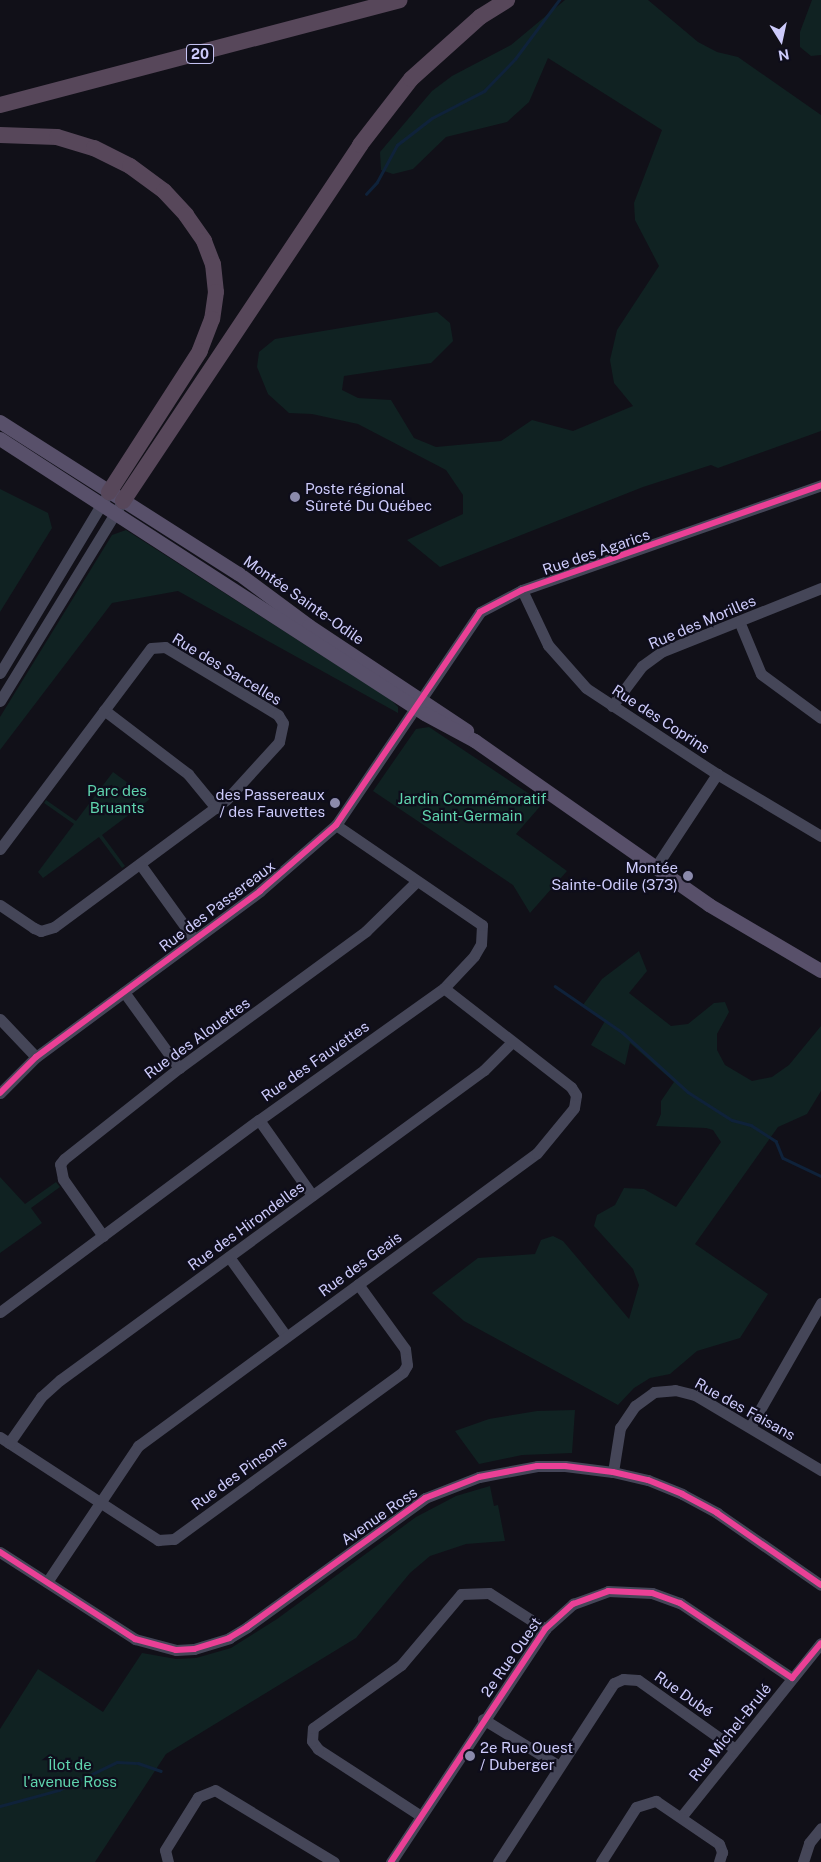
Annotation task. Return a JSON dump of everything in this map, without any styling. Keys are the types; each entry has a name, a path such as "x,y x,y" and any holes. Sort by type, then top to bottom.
{"highway":[{"name":"20","path":"0,105 399,0"},
{"path":"119,507 360,145 411,79 480,17 507,0"},
{"path":"0,135 57,137 94,148 130,166 164,191 186,215 204,241 213,264 216,292 212,319 200,351 105,498"}],"main road":[{"path":"0,422 105,498"},
{"path":"0,439 105,498"},
{"name":"Montée Sainte-Odile","path":"105,498 239,574 418,704 465,728 475,741 655,868 767,942 821,971"}],"street":[{"name":"Rue des Agarics","path":"418,704 480,612 522,590 821,485"},
{"path":"0,673 105,498"},
{"path":"0,701 119,507"},
{"name":"Rue des Morilles","path":"612,706 651,659 821,588"},
{"name":"Rue des Coprins","path":"522,590 536,624 561,662 586,688 716,774 821,836"},
{"path":"739,621 762,674 821,718"},
{"name":"Rue des Sarcelles","path":"0,849 151,648 165,647 278,714 283,723 279,742 216,808 47,930 34,928 0,905"},
{"name":"Rue des Passereaux","path":"0,1093 36,1057 260,891 336,825 418,704"},
{"path":"104,710 188,774 216,808"},
{"path":"655,868 716,774"},
{"name":"Rue des Fauvettes","path":"0,1312 259,1120 444,988 481,944 482,925 416,882 336,825"},
{"path":"140,864 194,939"},
{"name":"Rue des Alouettes","path":"103,1236 63,1179 60,1164 179,1068 366,931 416,882"},
{"name":"Rue des Geais","path":"47,1582 98,1503 138,1446 537,1153 574,1108 576,1095 571,1087 511,1043 444,988"},
{"path":"124,992 179,1068"},
{"path":"0,1019 36,1057"},
{"name":"Rue des Hirondelles","path":"5,1440 41,1397 60,1380 484,1070 511,1043"},
{"path":"259,1120 312,1195"},
{"path":"229,1257 286,1336"},
{"name":"Rue des Pinsons","path":"5,1440 98,1503 158,1540 174,1539 403,1372 407,1365 405,1349 358,1284"},
{"path":"750,1427 821,1303"},
{"name":"Rue des Faisans","path":"613,1472 620,1428 636,1406 654,1392 675,1390 695,1395 821,1470"},
{"name":"Avenue Ross","path":"0,1552 135,1639 176,1650 194,1649 229,1638 247,1627 418,1503 466,1481 537,1466 581,1467 648,1480 717,1513 821,1585"},
{"path":"421,1816 318,1749 312,1741 313,1728 401,1665 461,1594 472,1591 489,1594 545,1629"},
{"name":"2e Rue Ouest","path":"390,1862 483,1719 545,1629 567,1609 588,1598 608,1592 652,1593 680,1603 792,1678"},
{"name":"Rue Michel-Brulé","path":"681,1817 821,1643"},
{"name":"Rue Dubé","path":"498,1862 614,1683 622,1679 638,1680 735,1749"},
{"path":"483,1719 559,1766"},
{"path":"168,1862 165,1850 198,1797 215,1790 334,1862"},
{"path":"601,1862 636,1807 656,1802 719,1844 722,1852 719,1862"},
{"path":"803,1862 809,1843 821,1828"}],"green space":[{"path":"565,0 648,0 698,42 717,52 738,57 821,115 821,431 718,468 711,465 643,487 440,567 407,540 463,514 463,495 446,470 358,424 312,414 289,413 268,394 257,367 259,352 275,339 437,312 450,323 453,341 431,363 344,376 342,390 358,398 391,400 414,438 436,447 501,441 532,420 573,431 633,406 614,383 610,360 617,330 659,266 635,220 634,203 662,130 548,58 529,102 507,122 446,137 413,169 393,174 381,170 380,152 432,91 452,76 511,45"},
{"path":"812,0 821,0 821,55 811,56 800,47 800,32"},
{"path":"0,489 48,513 52,528 0,612"},
{"path":"126,530 390,699 398,707 398,713 178,591 112,603 0,750 0,717 112,535"},
{"name":"Jardin Commémoratif Saint-Germain","path":"429,727 543,803 516,834 567,871 530,913 513,885 373,791 416,729"},
{"name":"Parc des Bruants","path":"113,772 150,799 102,835 125,866 122,868 99,837 43,878 38,872 74,824 44,803 46,800 76,821"},
{"path":"639,951 647,971 629,993 671,1026 688,1024 714,1003 725,1002 729,1012 717,1034 717,1050 725,1065 752,1081 772,1077 789,1065 821,1026 821,1091 807,1114 778,1127 695,1244 768,1294 740,1338 697,1351 670,1374 650,1378 634,1388 618,1405 464,1321 432,1293 478,1258 535,1254 541,1240 553,1236 563,1241 629,1319 639,1285 633,1269 594,1226 597,1215 615,1205 624,1188 644,1189 676,1207 721,1142 713,1130 706,1128 656,1126 661,1114 661,1101 674,1082 630,1043 625,1065 591,1045 605,1021 583,1005 602,979"},
{"path":"0,1177 25,1204 56,1182 60,1187 31,1208 42,1223 0,1253"},
{"path":"575,1410 572,1453 522,1455 479,1464 455,1431 489,1419 537,1411"},
{"name":"Îlot de l'avenue Ross","path":"490,1486 494,1506 498,1505 505,1541 466,1544 430,1556 410,1573 356,1638 166,1754 95,1862 0,1862 0,1729 38,1669 103,1712 142,1653 176,1659 196,1658 231,1648 277,1619 416,1517 456,1496"}],"waterway":[{"path":"366,194 377,182 397,145 432,118 484,91 515,59 559,0"},
{"path":"555,986 622,1032 688,1092 732,1120 751,1125 776,1141 783,1158 821,1176"},
{"path":"0,1806 59,1790 117,1762 138,1763 161,1771"}],"cycle path":[{"path":"0,1093 36,1057 260,891 336,825 480,612 522,590 821,485"},
{"path":"0,1552 135,1639 176,1650 194,1649 229,1638 247,1627 425,1498 479,1477 537,1466 565,1466 613,1472 648,1480 682,1494 717,1513 821,1585"},
{"path":"391,1862 545,1629 573,1604 608,1591 652,1593 680,1603 792,1678 821,1643"}],"place":[{"name":"Poste régional Sûreté Du Québec","path":"295,497"},
{"name":"des Passereaux / des Fauvettes","path":"335,803"},
{"name":"Montée Sainte-Odile (373)","path":"688,876"},
{"name":"2e Rue Ouest / Duberger","path":"470,1756"}]}
